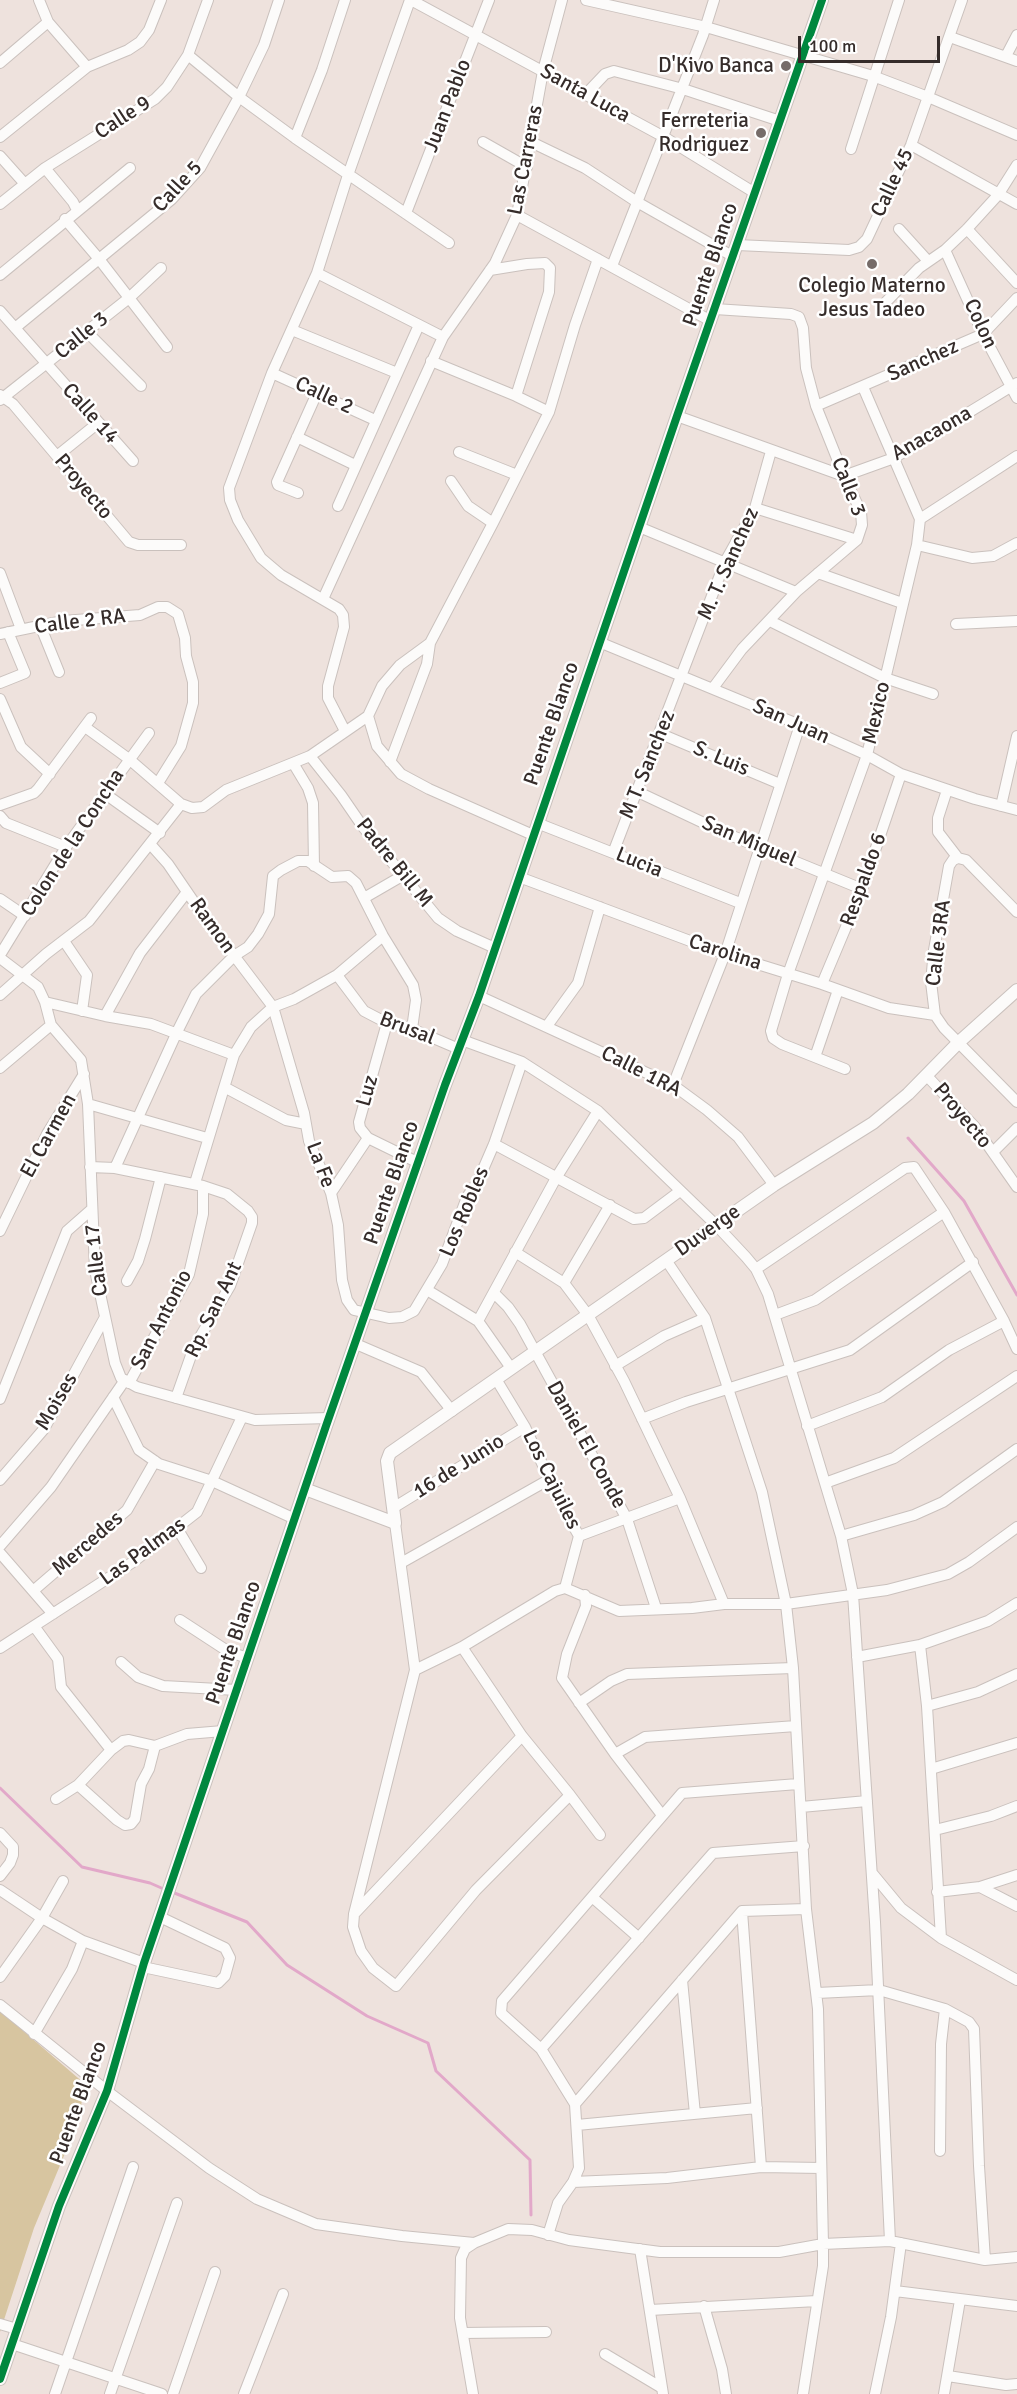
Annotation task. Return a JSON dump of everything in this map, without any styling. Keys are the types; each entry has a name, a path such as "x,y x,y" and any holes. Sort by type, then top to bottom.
{"street":[{"path":"39,0 48,22 87,67"},
{"path":"0,138 87,67 128,50 140,42 149,30 160,0"},
{"name":"Calle 9","path":"0,204 45,168 155,99 167,87 188,55 208,0"},
{"name":"Calle 5","path":"15,327 172,199 200,168 239,98 264,45 279,0"},
{"path":"295,138 322,70 345,0"},
{"path":"345,731 328,698 328,686 344,627 343,615 339,609 281,575 261,558 238,520 231,500 230,488 272,373 317,273 348,176 410,0"},
{"name":"Santa Luca","path":"410,0 664,137 755,194"},
{"name":"Juan Pablo","path":"406,213 489,0"},
{"name":"Las Carreras","path":"323,599 443,337 490,270 517,215 543,71 562,0"},
{"path":"586,0 619,4 706,27 873,76 1017,135"},
{"path":"612,266 683,89 714,0"},
{"name":"Puente Blanco","path":"0,2379 59,2206 107,2091 143,1965 329,1418 479,996 676,416 822,0"},
{"path":"851,149 899,0"},
{"name":"Calle 45","path":"735,251 849,250 860,247 867,239 911,145 962,0"},
{"path":"0,63 48,22"},
{"path":"1006,56 1017,35"},
{"path":"950,37 1017,61"},
{"path":"188,55 239,98 348,176 449,243"},
{"path":"586,94 605,74 614,71 683,89 780,121"},
{"path":"483,142 527,167"},
{"path":"531,142 585,168 637,202 735,251"},
{"path":"911,145 1017,204"},
{"path":"0,156 25,184"},
{"path":"883,305 928,261 967,229 998,195 1017,165"},
{"path":"45,168 77,210"},
{"path":"0,275 65,219 130,168"},
{"path":"517,215 598,259 713,315"},
{"path":"65,219 99,259 166,347"},
{"path":"898,229 928,261"},
{"path":"967,229 1017,284"},
{"name":"Colon","path":"945,249 983,334 1014,385 1017,398"},
{"path":"390,762 427,664 430,643 549,412 598,259"},
{"path":"490,270 536,263 545,263 550,268 549,292 516,396"},
{"name":"Calle 3","path":"1,397 87,332 161,268"},
{"path":"317,273 443,337"},
{"name":"Sanchez","path":"816,406 983,334 1017,298"},
{"name":"Calle 14","path":"0,311 133,462"},
{"name":"Calle 3","path":"713,315 791,314 800,316 806,368 816,406 861,512 862,525 857,540 796,592 742,650 713,688"},
{"path":"338,506 419,325"},
{"path":"292,330 397,373"},
{"path":"87,332 141,386"},
{"path":"431,362 516,396 549,412"},
{"name":"Calle 2","path":"272,373 375,420"},
{"name":"Anacaona","path":"844,476 894,458 1014,385"},
{"name":"Mexico","path":"815,1057 773,1038 771,1031 867,755 917,545 920,519 863,387"},
{"path":"298,494 277,484 317,393"},
{"name":"Proyecto","path":"1,397 57,456 129,542 138,545 181,545"},
{"path":"676,416 844,476"},
{"path":"57,456 98,423"},
{"path":"297,437 355,465"},
{"name":"M. T. Sanchez","path":"683,677 725,562 755,507 771,451"},
{"path":"459,452 517,475"},
{"path":"920,519 1017,456"},
{"path":"451,481 468,506 493,524"},
{"path":"755,507 857,540"},
{"path":"639,527 796,592"},
{"path":"917,545 972,558 993,556 1014,549"},
{"path":"0,573 21,629"},
{"path":"818,573 902,603"},
{"name":"Calle 2 RA","path":"4,633 63,621 140,615 158,607 166,607 178,614 193,682 193,704 181,746 158,783"},
{"path":"770,621 885,678 933,694"},
{"path":"956,624 1017,621"},
{"path":"40,625 59,672"},
{"path":"0,683 25,673 4,633"},
{"name":"San Juan","path":"599,642 800,725 867,755 902,774 947,790 1017,810"},
{"path":"0,805 34,793 88,722 181,804 192,808 203,807 226,790 310,756 368,716 382,686 400,665 430,643"},
{"name":"M T. Sanchez","path":"613,853 683,677"},
{"path":"0,699 21,747 50,774"},
{"name":"Lucia","path":"368,716 377,746 390,762 402,774 429,789 535,829 613,853 740,903"},
{"path":"673,1085 725,954 800,725"},
{"name":"Colon de la Concha","path":"0,957 66,847 149,733"},
{"name":"S. Luis","path":"661,734 780,784"},
{"path":"1001,806 1017,738"},
{"name":"Padre Bill M","path":"310,756 402,876 438,918 457,931 495,948"},
{"path":"293,764 308,788 313,803 314,866"},
{"name":"Respaldo 6","path":"822,984 862,890 902,774"},
{"path":"947,790 938,818 938,832 955,859 966,860 1017,912"},
{"name":"San Miguel","path":"638,792 726,833 862,890"},
{"path":"104,793 160,833"},
{"path":"0,995 88,921 151,845 181,804"},
{"path":"0,816 6,823 66,847"},
{"name":"Ramon","path":"151,845 168,864 273,1007"},
{"name":"Calle 3RA","path":"955,859 949,866 934,950 931,982 935,1015 944,1028 1017,1102"},
{"path":"115,1168 196,994 258,934 269,914 273,876 298,861 308,861 332,877 348,876 356,883 383,936 412,985 416,1000 412,1029"},
{"path":"364,898 402,876"},
{"name":"Carolina","path":"519,877 725,954 822,984 889,1008 935,1015"},
{"path":"105,1016 140,953 187,892"},
{"path":"0,899 26,916"},
{"path":"547,1026 578,983 600,907"},
{"name":"San Antonio","path":"0,1546 51,1487 113,1397 127,1382 189,1274 203,1214 199,1184 207,1138 226,1088 234,1055 251,1027 273,1007 294,999 337,975 383,936"},
{"path":"64,941 87,975 82,1011"},
{"name":"Calle 17","path":"0,957 38,987 51,1025 81,1060 87,1104 95,1270 115,1363 121,1378 127,1382"},
{"name":"Brusal","path":"337,975 364,1011 387,1023 522,1062 597,1111 717,1226 756,1269 775,1315 841,1536 853,1594 896,2242 895,2291 875,2394"},
{"path":"838,990 815,1057 845,1069"},
{"name":"Duverge","path":"393,1508 388,1458 390,1453 774,1185 873,1123 1017,990"},
{"name":"Calle 1RA","path":"479,996 673,1085 738,1137 774,1185"},
{"path":"45,1002 151,1024 234,1055"},
{"name":"La Fe","path":"273,1007 309,1141 331,1193 338,1225 342,1280 347,1300 354,1310 366,1314"},
{"name":"Luz","path":"387,1023 359,1122 360,1128 369,1138 419,1163"},
{"path":"0,1068 51,1025"},
{"name":"Los Robles","path":"366,1314 389,1318 402,1317 414,1311 427,1290 442,1264 467,1197 478,1181 494,1144 522,1062"},
{"name":"El Carmen","path":"0,1231 47,1134 84,1074"},
{"name":"Proyecto","path":"926,1075 975,1127 1017,1187"},
{"path":"226,1088 286,1120 306,1124"},
{"path":"87,1104 207,1138"},
{"path":"478,1321 556,1178 597,1111"},
{"path":"993,1152 1017,1128"},
{"path":"331,1193 369,1138"},
{"path":"494,1144 639,1220 680,1191"},
{"path":"756,1269 909,1166 914,1167 973,1262 1017,1349"},
{"name":"Rp. San Ant","path":"90,1167 115,1168 199,1184 227,1194 249,1211 252,1223 230,1286 194,1347 176,1398"},
{"path":"127,1281 138,1261 161,1177"},
{"path":"564,1283 610,1205"},
{"path":"0,1399 67,1231 92,1209"},
{"path":"775,1315 815,1300 944,1212"},
{"path":"515,1252 564,1283 588,1315 680,1497 724,1604"},
{"path":"666,1260 705,1318 762,1492 786,1604 793,1668 807,1909 817,1993 823,2244 803,2394"},
{"path":"642,1419 686,1402 850,1350 973,1262"},
{"path":"427,1290 478,1321 511,1368"},
{"name":"Daniel El Conde","path":"494,1293 520,1324 627,1519 656,1608"},
{"name":"Moises","path":"0,1480 44,1429 105,1317"},
{"path":"615,1366 664,1336 705,1318"},
{"path":"807,1426 882,1397 949,1350 1004,1321"},
{"path":"356,1344 421,1372 452,1411"},
{"path":"825,1483 894,1458 1017,1376"},
{"name":"Los Cajuiles","path":"496,1379 525,1427 579,1536 565,1588"},
{"path":"127,1382 137,1387 255,1420 329,1418"},
{"path":"113,1397 139,1450 154,1461 212,1482 295,1519"},
{"name":"Las Palmas","path":"0,1648 133,1562 197,1512 242,1416"},
{"name":"16 de Junio","path":"393,1508 525,1427"},
{"path":"841,1536 914,1515 943,1502 1017,1449"},
{"name":"Mercedes","path":"33,1591 127,1510 154,1461"},
{"path":"401,1563 549,1479"},
{"path":"305,1489 395,1523"},
{"path":"579,1536 680,1497"},
{"path":"393,1508 415,1670 354,1914 353,1927 361,1951 373,1968 396,1986 476,1890 570,1795"},
{"path":"415,1670 462,1647 555,1591 565,1588 619,1611 692,1608 724,1604 786,1604 887,1590 948,1574 969,1562 1017,1527"},
{"path":"177,1528 201,1568"},
{"path":"0,1553 53,1614"},
{"path":"585,1595 586,1606 567,1654 562,1678 615,1754 662,1815"},
{"path":"857,1657 920,1646 988,1621 1017,1603"},
{"path":"180,1620 229,1652 248,1658"},
{"path":"34,1626 58,1659 61,1687 111,1750"},
{"path":"920,1646 927,1706 941,1938"},
{"path":"462,1647 522,1736 600,1835"},
{"path":"120,1662 138,1677 163,1686 237,1690"},
{"path":"579,1703 611,1681 627,1674 793,1668"},
{"path":"927,1706 978,1692 1017,1674"},
{"path":"615,1754 645,1737 796,1725"},
{"path":"56,1798 78,1785 111,1750 129,1740 155,1746 188,1734 223,1731"},
{"path":"354,1914 522,1736"},
{"path":"930,1769 1017,1743"},
{"path":"78,1785 117,1820 125,1825 131,1824 137,1812 141,1785 149,1769 155,1746"},
{"path":"548,2235 558,2204 573,2182 579,2168 575,2104 541,2049 501,2013 502,2001 682,1793 798,1784"},
{"path":"801,1807 867,1801"},
{"path":"935,1830 991,1816 1017,1806"},
{"path":"0,1833 13,1847 13,1855 0,1876"},
{"path":"541,2049 713,1853 804,1846"},
{"path":"872,1873 901,1908 941,1938 1017,1980"},
{"path":"938,1892 980,1887 1017,1875"},
{"path":"0,1977 42,1918 63,1881"},
{"path":"980,1887 1017,1906"},
{"path":"0,1890 82,1941 143,1965 218,1983 225,1977 230,1958 225,1948 160,1917"},
{"path":"592,1897 639,1938"},
{"path":"575,2104 742,1911 807,1909"},
{"path":"742,1911 761,2167"},
{"path":"34,2034 72,1969 82,1941"},
{"path":"682,1980 696,2114"},
{"path":"817,1993 879,1990 945,2009 969,2022 975,2037 976,2112 985,2260"},
{"path":"0,2005 107,2091 209,2168 257,2199 316,2224 474,2243"},
{"path":"940,2151 941,2044 945,2009"},
{"path":"577,2125 757,2108"},
{"path":"55,2394 134,2167"},
{"path":"573,2182 667,2178 761,2167 821,2168"},
{"path":"110,2394 177,2203"},
{"path":"473,2394 460,2318 461,2258 465,2249 474,2243 508,2229 532,2230 569,2240 660,2252 779,2252 823,2244 896,2242 985,2260 1017,2257"},
{"path":"640,2249 663,2391"},
{"path":"173,2394 215,2272"},
{"path":"895,2291 1017,2306"},
{"path":"244,2394 283,2294"},
{"path":"944,2394 960,2300"},
{"path":"650,2310 817,2301"},
{"path":"704,2306 722,2369 726,2394"},
{"path":"0,2324 17,2329"},
{"path":"463,2333 546,2332"},
{"path":"12,2344 162,2394"},
{"path":"605,2354 663,2391"},
{"path":"948,2376 1009,2387"}],"shaded area":[{"path":"0,2011 85,2084 78,2122 34,2228 0,2332"}],"waterway":[{"path":"908,1138 964,1201 1017,1295"},
{"path":"0,1788 82,1867 150,1883 166,1890"},
{"path":"172,1892 247,1922 287,1965 367,2016 428,2043 436,2071 530,2160 531,2215"}],"cycle path":[{"path":"0,2379 59,2206 107,2091 144,1963 326,1426 445,1085 479,996 822,0"}],"place":[{"name":"D'Kivo Banca","path":"786,66"},
{"name":"Ferreteria Rodriguez","path":"761,133"},
{"name":"Colegio Materno Jesus Tadeo","path":"872,264"}]}
